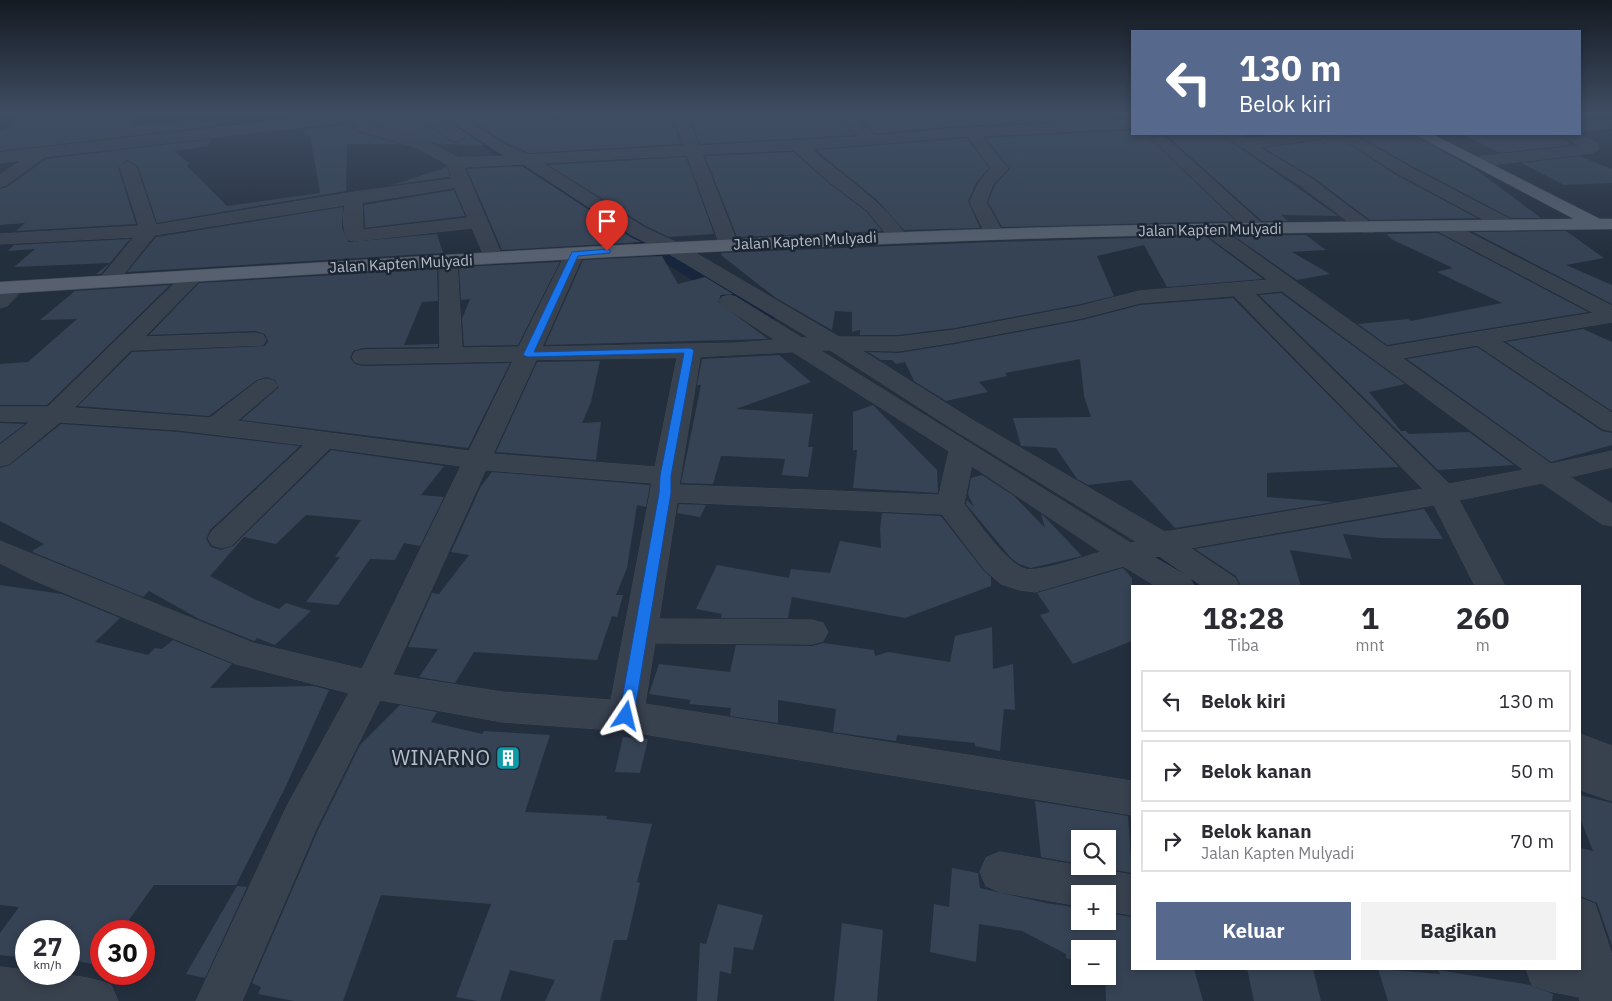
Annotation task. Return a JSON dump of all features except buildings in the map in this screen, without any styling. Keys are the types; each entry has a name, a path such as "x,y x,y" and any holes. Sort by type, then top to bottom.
{"main road":[{"path":"1471,160 1607,227"},
{"name":"Jalan Kapten Mulyadi","path":"8,288 642,249 898,237 1256,228 1607,227"}],"street":[{"path":"0,182 32,160"},
{"path":"450,160 456,163 515,160"},
{"path":"524,160 615,217 671,248 963,448 1143,549 1222,585"},
{"path":"696,160 729,245"},
{"path":"814,160 838,181 873,206 898,237"},
{"path":"993,160 1000,169 994,173 979,194 978,202 995,235"},
{"path":"1182,160 1256,228"},
{"path":"1270,160 1307,183 1368,228"},
{"path":"1388,160 1508,226"},
{"path":"1475,162 1496,160"},
{"path":"500,161 582,216 717,293 965,426 1143,549 1178,585"},
{"path":"456,163 460,182 494,258"},
{"path":"128,167 149,230"},
{"path":"0,239 149,230 460,182"},
{"path":"354,197 352,215 355,236 477,222"},
{"path":"1444,227 1612,315"},
{"path":"1210,229 1547,474 1612,517"},
{"path":"107,282 149,230"},
{"path":"219,1001 301,819 371,685 575,253"},
{"path":"448,261 451,354"},
{"path":"0,458 54,415 192,277"},
{"path":"363,357 736,350 815,345 898,344 1082,312 1139,297 1188,292 1240,290 1287,284"},
{"path":"0,302 8,288"},
{"path":"1240,290 1292,345 1442,493 1489,585"},
{"path":"1384,354 1612,315"},
{"path":"1480,337 1612,424"},
{"path":"126,344 255,340"},
{"path":"626,716 690,350"},
{"path":"217,425 266,386"},
{"path":"0,414 138,418 217,425 665,485 950,505 995,560 1011,575 1035,581 1143,549 1547,474 1612,459"},
{"path":"222,538 325,439"},
{"path":"950,505 963,448"},
{"path":"0,551 42,571 248,655 371,685 502,707 626,716 1131,798"},
{"path":"641,631 812,632"},
{"path":"1581,750 1612,762"},
{"path":"1581,773 1612,784"},
{"path":"1000,872 1131,895"},
{"path":"1581,922 1600,989"},
{"path":"1551,970 1600,989"},
{"path":"0,990 95,1001"}],"waterway":[{"path":"512,160 764,316"},
{"path":"1158,562 1196,585"}],"place":[{"name":"WINARNO","path":"508,758"}],"route":[{"path":"607,251 575,253 528,355 690,350 666,476 665,493 626,716"}]}
